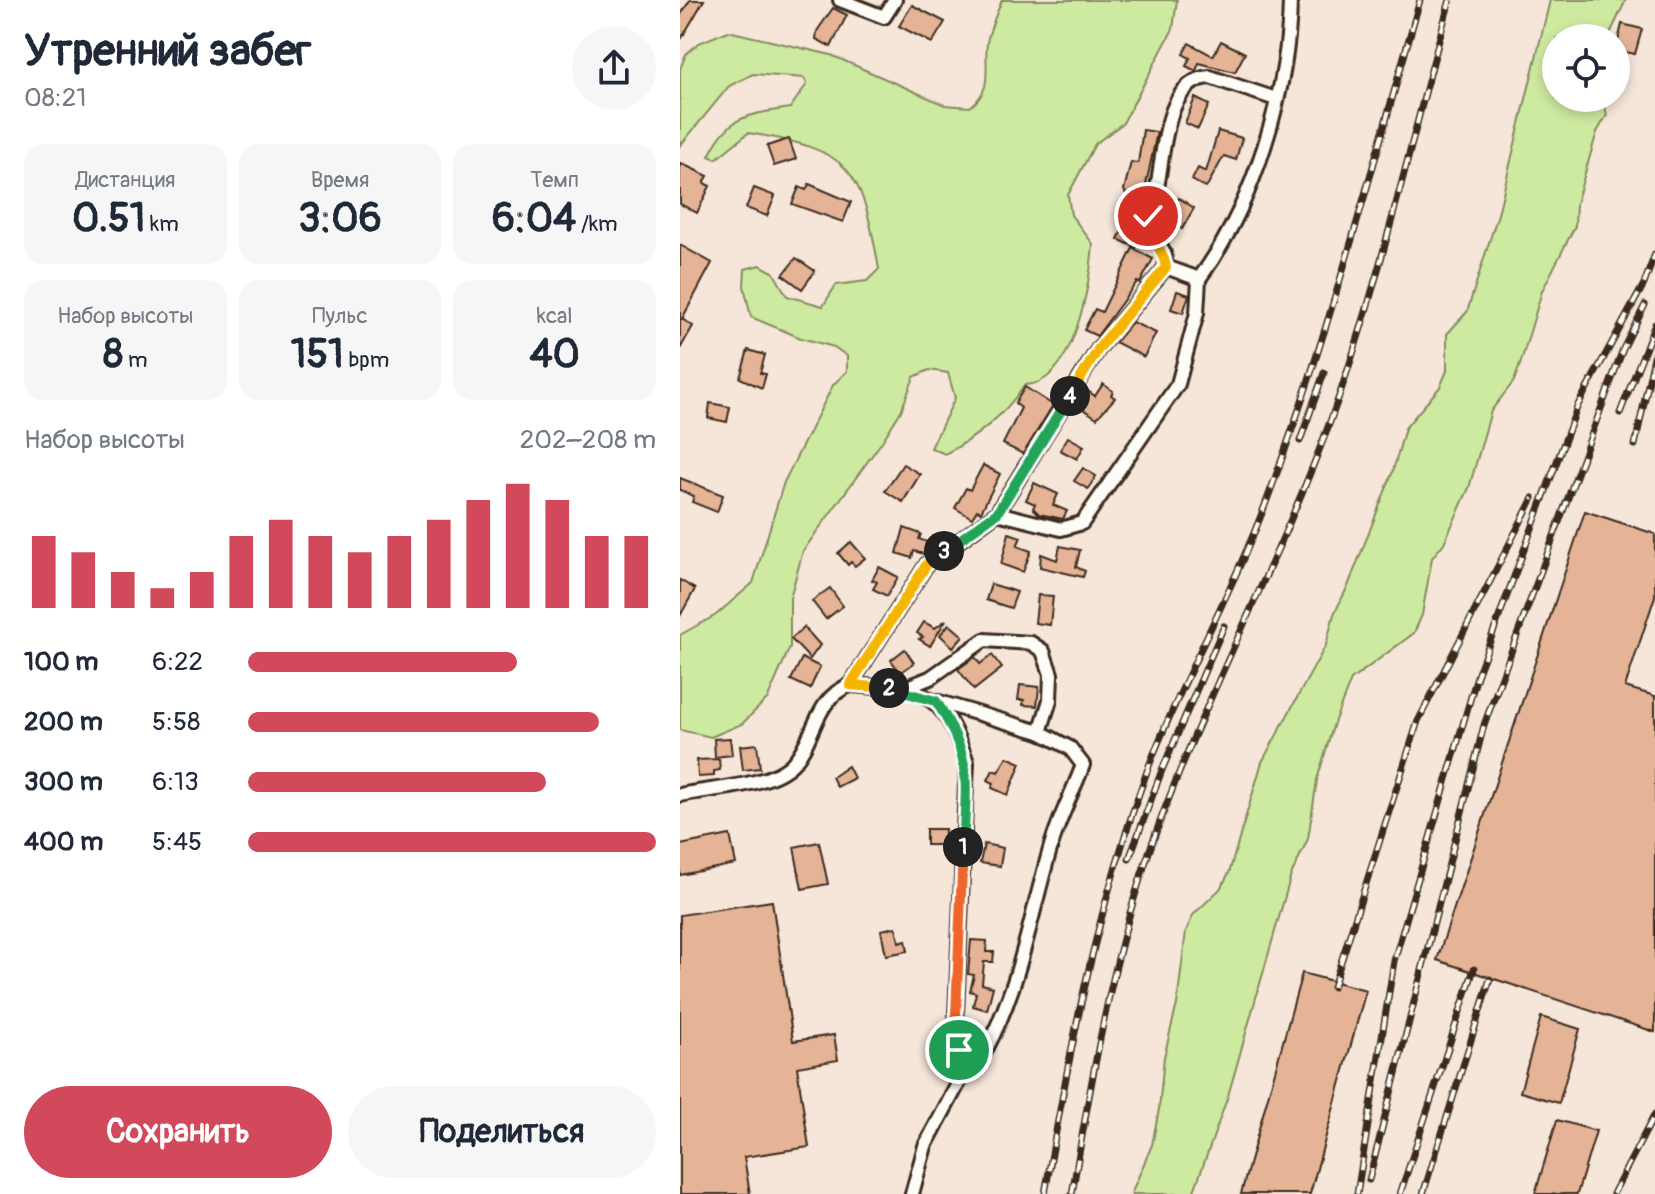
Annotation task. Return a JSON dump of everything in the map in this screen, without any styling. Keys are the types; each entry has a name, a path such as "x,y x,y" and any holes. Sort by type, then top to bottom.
{"street":[{"path":"840,0 884,17 895,0"},
{"path":"997,513 1061,529 1082,523 1178,384 1197,313 1199,279 1229,235 1256,170 1276,99 1288,36 1290,0"},
{"path":"850,685 927,564 997,513 1099,348 1166,267 1164,253 1147,225 1167,125 1176,104 1193,84 1210,77 1276,99"},
{"path":"1166,267 1199,279"},
{"path":"902,689 930,678 984,640 1031,643 1043,651 1051,674 1050,700 1040,732"},
{"path":"680,795 774,778 794,763 819,711 836,690 850,685 902,689 1040,732 1070,748 1083,765 1052,844 1019,975 989,1045 978,1063 967,1067 925,1146 912,1194"},
{"path":"936,701 955,730 967,762 956,1014 959,1050 967,1067"}],"green space":[{"path":"1002,0 1177,0 1173,29 1123,123 1095,144 1068,195 1071,215 1093,244 1083,306 1067,351 1055,369 1041,381 1024,385 989,424 945,454 931,448 955,398 948,373 929,370 914,377 901,411 881,443 803,551 790,598 790,647 768,698 742,724 711,737 680,730 680,635 716,615 753,583 784,482 833,385 847,371 847,356 834,347 801,338 751,317 744,286 745,269 760,265 773,272 787,296 823,306 836,285 867,281 879,269 866,207 857,186 846,169 831,157 810,147 748,133 716,159 709,156 716,142 732,124 751,115 790,108 807,84 804,78 753,74 729,86 680,146 680,69 686,54 699,43 728,31 831,55 945,105 970,107 985,86 988,38"},
{"path":"1550,0 1626,0 1615,24 1544,24"},
{"path":"1542,33 1542,112 1606,112 1607,115 1597,132 1576,204 1575,226 1542,291 1514,381 1491,411 1469,488 1444,543 1432,558 1422,615 1414,633 1351,680 1334,723 1317,780 1308,839 1291,875 1228,1096 1193,1194 1131,1194 1152,1145 1164,1057 1177,1004 1186,931 1193,915 1220,889 1229,873 1262,762 1326,645 1334,614 1393,471 1405,428 1440,387 1447,371 1447,334 1467,312 1498,214"}],"building":[{"path":"690,0 704,0 680,41 680,16"},
{"path":"912,5 945,22 932,43 899,26"},
{"path":"833,8 847,15 831,47 816,39 817,31"},
{"path":"1630,26 1642,29 1635,54 1630,53"},
{"path":"1221,41 1245,53 1235,72 1199,63 1196,71 1186,66 1190,58 1183,54 1189,43 1213,56"},
{"path":"1195,98 1209,105 1198,129 1185,123"},
{"path":"1143,130 1157,132 1137,228 1142,235 1136,248 1118,239 1128,219 1122,218 1128,198 1124,190 1131,162 1138,163"},
{"path":"1218,131 1242,138 1236,160 1224,156 1206,188 1192,180 1198,168 1206,172"},
{"path":"789,139 796,159 774,166 767,146"},
{"path":"680,163 708,176 704,183 710,186 697,213 680,204"},
{"path":"809,184 851,202 843,222 792,204 799,187 806,190"},
{"path":"754,188 775,196 767,216 746,208"},
{"path":"1179,198 1194,208 1182,229 1166,219"},
{"path":"680,245 712,263 682,319 693,326 680,349"},
{"path":"1133,248 1153,259 1140,283 1137,282 1097,336 1084,330 1095,309 1102,312"},
{"path":"796,258 815,271 802,289 783,275"},
{"path":"1177,291 1189,295 1183,313 1171,309"},
{"path":"1132,322 1156,333 1144,357 1115,342"},
{"path":"748,350 765,355 760,373 766,374 762,388 740,378"},
{"path":"1103,384 1113,391 1111,395 1115,398 1097,418 1075,404 1085,389 1095,396"},
{"path":"1025,387 1053,405 1023,454 1003,444 1021,408 1015,403"},
{"path":"710,403 730,407 727,422 708,418"},
{"path":"1068,437 1084,446 1077,459 1060,450"},
{"path":"903,464 920,474 903,502 885,491"},
{"path":"983,465 1000,474 981,512 977,510 972,518 955,508 966,488 970,490"},
{"path":"1083,468 1096,476 1088,489 1074,481"},
{"path":"680,478 723,495 717,512 692,502 694,496 680,490"},
{"path":"1034,483 1058,494 1053,505 1067,511 1063,519 1039,514 1033,508 1035,504 1026,500"},
{"path":"1585,511 1655,534 1655,596 1625,687 1655,696 1655,1032 1437,960"},
{"path":"904,528 921,534 919,539 927,542 924,554 914,551 912,558 897,553"},
{"path":"1009,533 1021,537 1017,546 1031,551 1023,572 1001,564"},
{"path":"851,542 865,558 855,566 851,562 848,565 838,553"},
{"path":"1060,546 1080,550 1076,567 1085,571 1083,577 1040,567 1041,554 1057,560"},
{"path":"879,567 898,577 887,596 873,589 877,582 872,580"},
{"path":"680,580 695,589 680,616"},
{"path":"991,584 1017,592 1011,608 986,600"},
{"path":"830,588 843,606 826,619 812,601"},
{"path":"1038,595 1053,596 1050,625 1035,623"},
{"path":"946,620 930,646 919,639 923,637 917,633 924,622 935,628"},
{"path":"949,624 963,636 953,647 940,635"},
{"path":"804,627 820,645 810,659 791,639"},
{"path":"905,649 914,663 900,673 891,660"},
{"path":"992,655 1002,668 974,690 958,669 975,657 980,664"},
{"path":"802,658 820,667 810,689 791,680"},
{"path":"1020,685 1039,687 1037,706 1023,705 1024,700 1018,700"},
{"path":"730,738 732,755 715,757 714,739"},
{"path":"757,744 760,768 743,770 740,746"},
{"path":"1007,757 1021,763 1008,795 992,788 994,783 988,780 993,770 998,772"},
{"path":"719,759 720,770 714,771 714,776 698,777 697,760"},
{"path":"848,766 854,778 837,787 832,777"},
{"path":"926,829 945,829 944,845 926,845"},
{"path":"730,835 736,864 680,875 680,845"},
{"path":"819,842 828,884 802,889 794,847"},
{"path":"984,844 1003,848 1000,866 980,863"},
{"path":"772,901 793,1041 834,1035 838,1060 797,1067 809,1147 744,1157 750,1194 680,1194 680,915"},
{"path":"896,927 899,942 906,940 908,951 886,955 881,930"},
{"path":"971,940 987,941 986,952 994,952 993,962 984,962 982,984 993,987 987,1010 973,1006 976,993 970,991 974,975 968,974"},
{"path":"1302,973 1366,990 1310,1194 1241,1194"},
{"path":"1541,1017 1580,1029 1559,1103 1520,1092"},
{"path":"1557,1120 1596,1131 1577,1194 1535,1194"}],"railway":[{"path":"1045,1194 1087,977 1114,871 1149,766 1254,534 1289,439 1348,252 1420,0"},
{"path":"1072,1194 1094,1068 1133,901 1166,805 1286,530 1349,368 1450,0"},
{"path":"1357,1194 1394,961 1477,676 1578,405 1644,284 1655,254"},
{"path":"1369,1180 1484,725 1623,349 1645,305"},
{"path":"1620,413 1655,324"},
{"path":"1635,445 1655,352"},
{"path":"1300,441 1324,373"},
{"path":"1333,987 1418,721 1533,498"},
{"path":"1129,859 1162,770 1224,626"},
{"path":"1400,1194 1474,969"},
{"path":"1423,1194 1490,979"},
{"path":"1613,1194 1655,1114"}],"route":[{"path":"959,1050 956,1014 967,762 955,730 936,701 902,689 850,685 927,564 997,513 1099,348 1166,267 1164,253 1147,225 1148,216"}]}
